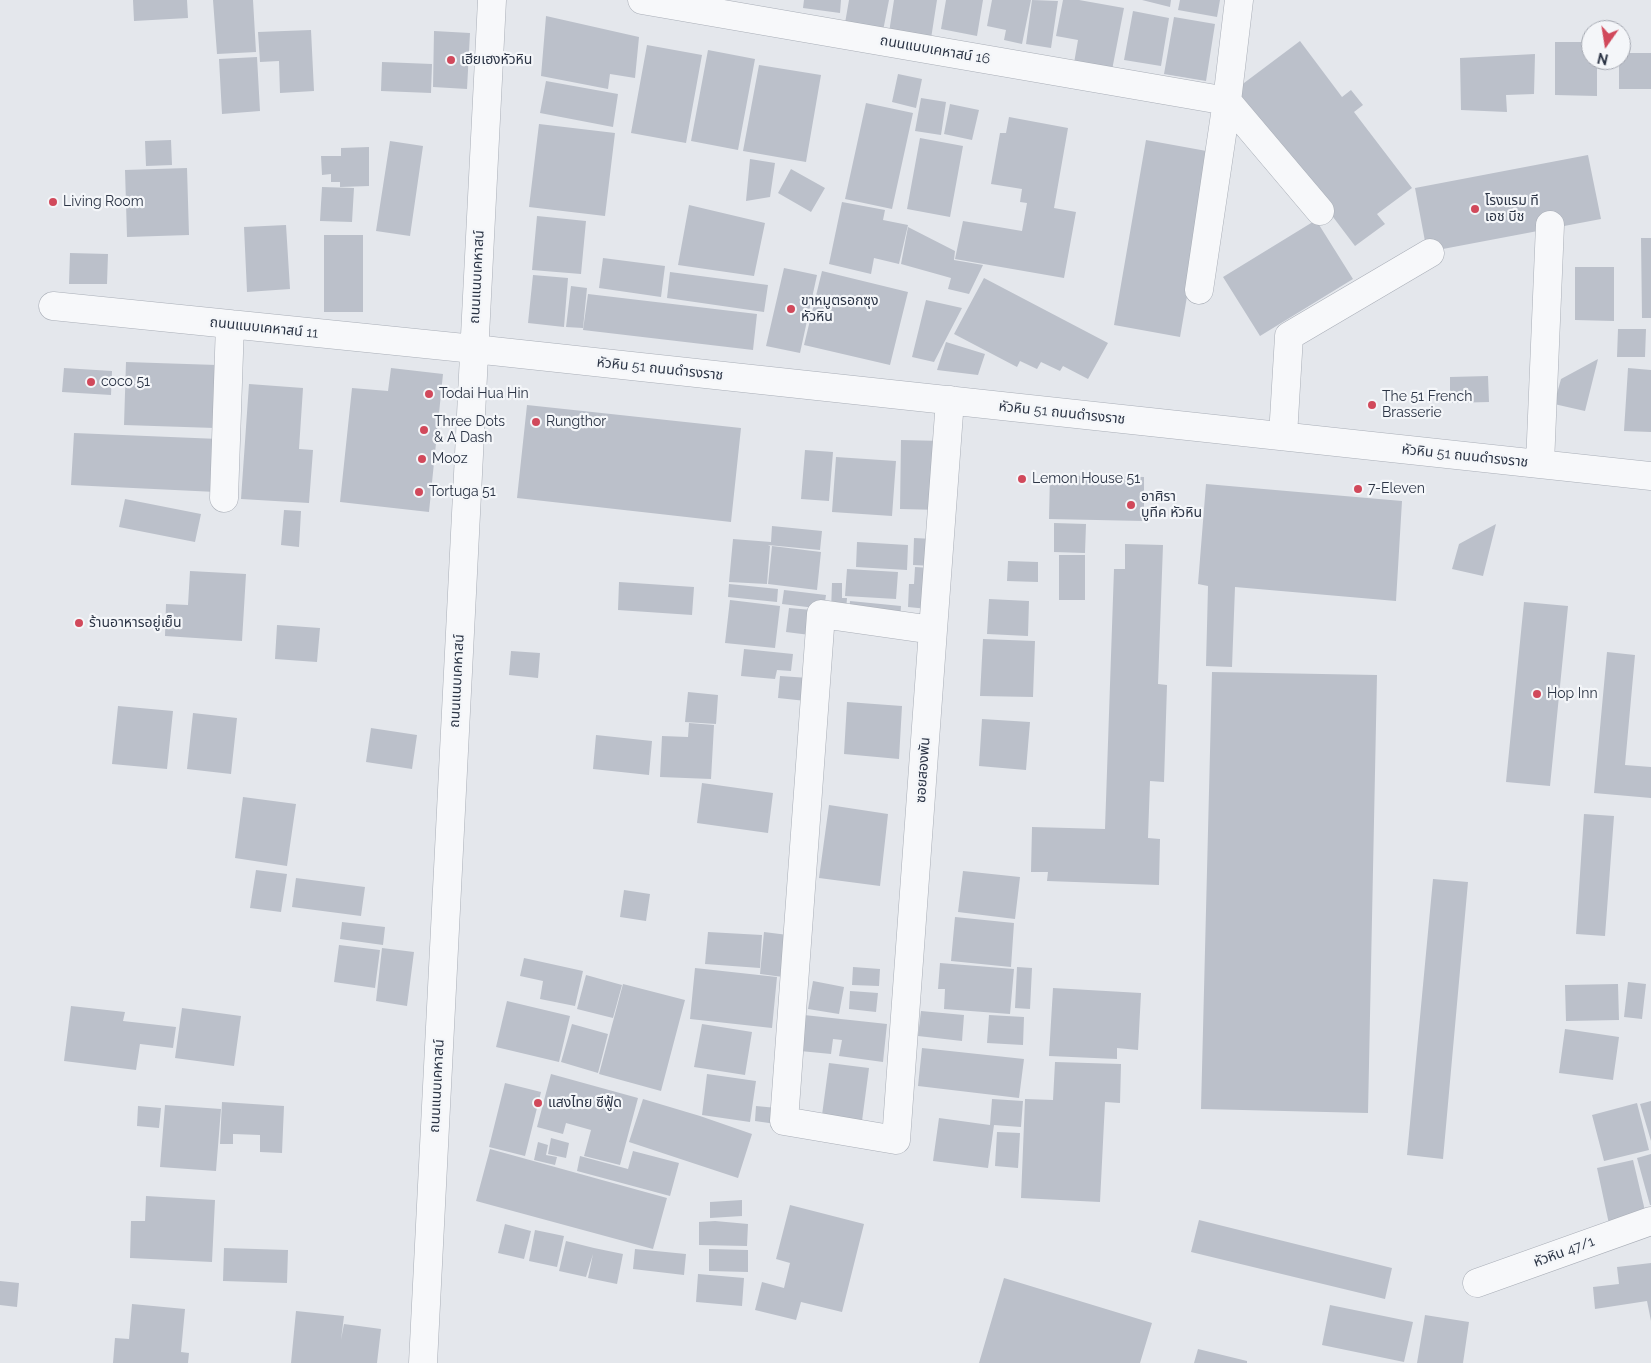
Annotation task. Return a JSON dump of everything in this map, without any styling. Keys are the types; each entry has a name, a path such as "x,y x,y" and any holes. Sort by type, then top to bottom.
{"street":[{"name":"ถนนแนบเคหาสน์","path":"423,1363 492,0"},
{"name":"ถนนแนบเคหาสน์ 16","path":"642,0 1227,101"},
{"path":"1198,290 1227,101 1239,0"},
{"path":"1227,101 1320,211"},
{"path":"1540,464 1550,225"},
{"path":"1284,436 1289,336 1430,253"},
{"name":"ถนนแนบเคหาสน์ 11","path":"54,306 474,349"},
{"path":"224,498 230,324"},
{"name":"หัวหิน 51 ถนนดำรงราช","path":"474,349 1651,476"},
{"name":"ซอยสองพัน","path":"933,630 821,614 784,1121 896,1140 950,400"},
{"name":"หัวหิน 47/1","path":"1478,1283 1651,1221"}],"building":[{"path":"133,0 187,0 188,18 134,21"},
{"path":"213,0 253,0 256,52 217,54"},
{"path":"804,0 841,0 840,13 803,8"},
{"path":"849,0 889,0 882,36 844,29"},
{"path":"894,0 937,0 930,45 888,39"},
{"path":"946,0 983,0 977,36 941,29"},
{"path":"992,0 1031,0 1022,44 1004,40 1006,30 987,26"},
{"path":"1032,0 1058,1 1051,48 1026,44"},
{"path":"1063,0 1079,0 1124,8 1112,70 1074,63 1078,40 1056,36"},
{"path":"1142,0 1171,0 1170,7"},
{"path":"1180,0 1220,0 1217,17 1178,10"},
{"path":"1133,11 1169,18 1161,66 1124,60"},
{"path":"546,16 639,37 635,78 610,74 608,89 541,76"},
{"path":"1174,17 1215,24 1206,81 1164,74"},
{"path":"311,30 314,91 280,93 279,61 260,62 258,32"},
{"name":"เฮียเฮงหัวหิน","path":"434,31 470,33 467,89 433,87"},
{"path":"1300,41 1342,97 1351,90 1363,105 1354,112 1412,188 1377,214 1385,224 1355,246 1236,89"},
{"path":"1555,42 1581,42 1581,70 1597,70 1597,96 1555,95"},
{"path":"647,45 702,55 686,143 631,133"},
{"path":"708,50 755,59 738,150 691,141"},
{"path":"1631,53 1651,53 1651,89 1619,89 1619,70 1631,70"},
{"path":"1535,54 1534,94 1506,95 1507,112 1461,110 1460,58"},
{"path":"257,57 260,111 222,114 219,59"},
{"path":"382,62 432,64 431,93 381,91"},
{"path":"759,65 821,75 806,162 743,151"},
{"path":"898,74 922,79 916,108 892,102"},
{"path":"546,81 618,94 613,127 540,113"},
{"path":"921,98 946,102 941,135 915,131"},
{"path":"866,103 913,113 892,209 845,199"},
{"path":"950,104 979,110 972,140 944,134"},
{"path":"1009,117 1068,128 1054,208 1076,212 1064,278 955,259 963,221 1022,231 1027,203 1020,202 1022,189 991,184 1000,133 1006,133"},
{"path":"539,124 615,133 605,216 529,207"},
{"path":"920,138 963,146 950,217 907,209"},
{"path":"171,140 172,165 146,166 145,141"},
{"path":"1146,140 1212,152 1180,337 1114,325"},
{"path":"390,141 423,146 410,236 376,231"},
{"path":"369,147 369,186 340,187 340,182 331,182 331,174 322,175 321,156 341,156 341,148"},
{"path":"1588,155 1601,219 1427,252 1415,188"},
{"path":"750,159 775,163 770,197 746,201"},
{"path":"187,168 189,235 127,237 125,170"},
{"path":"791,169 825,188 811,212 778,193"},
{"path":"322,187 354,188 352,222 320,221"},
{"path":"842,202 885,210 883,220 908,225 899,264 874,258 871,274 829,264"},
{"path":"689,205 765,223 754,276 678,265"},
{"path":"537,216 586,221 581,274 532,270"},
{"path":"1316,220 1353,279 1260,336 1223,277"},
{"path":"286,225 290,289 247,292 244,227"},
{"path":"908,227 955,251 954,260 983,265 969,294 948,289 951,278 901,264"},
{"path":"324,235 363,235 363,312 324,312"},
{"path":"1641,238 1651,238 1651,318 1642,318"},
{"path":"70,253 108,254 107,284 69,284"},
{"path":"603,258 665,266 661,297 599,288"},
{"path":"1575,267 1614,267 1614,321 1575,320"},
{"path":"784,268 817,275 800,353 766,346"},
{"path":"822,271 908,292 890,365 804,345"},
{"path":"670,272 768,285 764,312 667,298"},
{"path":"533,275 568,278 564,327 528,323"},
{"path":"984,278 1108,343 1088,379 1063,366 1060,371 1041,362 1037,369 1020,361 1017,367 954,334"},
{"path":"571,286 587,288 583,328 566,327"},
{"path":"588,294 757,314 753,350 583,330"},
{"path":"926,300 962,308 934,362 912,357"},
{"path":"1618,329 1646,329 1645,357 1617,357"},
{"path":"946,342 985,354 978,375 937,370"},
{"path":"1598,359 1585,411 1554,404 1561,379"},
{"path":"126,362 217,365 215,428 124,425"},
{"path":"64,368 112,371 111,395 62,392"},
{"path":"391,368 443,374 429,512 340,502 352,388 388,391"},
{"path":"1628,368 1651,370 1651,432 1624,431"},
{"path":"1488,376 1489,402 1450,403 1450,377"},
{"path":"249,384 303,388 299,449 313,450 309,503 241,499"},
{"path":"527,405 741,428 731,522 517,498"},
{"path":"74,433 219,439 216,492 71,485"},
{"path":"901,440 943,441 942,510 900,509"},
{"path":"805,450 833,452 829,501 801,499"},
{"path":"836,457 896,461 892,516 832,512"},
{"path":"1050,475 1144,477 1144,521 1049,519"},
{"path":"1206,484 1402,501 1396,601 1235,587 1232,667 1206,666 1208,586 1198,584"},
{"path":"125,499 201,514 195,542 119,527"},
{"path":"284,510 301,511 299,547 281,545"},
{"path":"1054,523 1086,524 1085,553 1054,552"},
{"path":"1496,524 1483,576 1452,569 1459,544"},
{"path":"772,526 822,531 820,550 768,545 770,546 767,584 729,582 733,539 771,542"},
{"path":"914,538 934,539 933,566 913,565"},
{"path":"857,542 908,545 907,570 856,567"},
{"path":"1125,544 1163,545 1158,684 1167,685 1164,782 1150,781 1148,838 1160,839 1159,885 1047,881 1048,872 1031,872 1032,827 1105,829 1114,569 1125,569"},
{"path":"772,546 821,552 817,590 768,584"},
{"path":"1059,555 1085,555 1085,600 1059,600"},
{"path":"1008,561 1038,562 1038,582 1007,581"},
{"path":"915,567 931,568 928,609 908,607 909,584 914,584"},
{"path":"847,569 898,572 896,599 845,596"},
{"path":"190,571 246,574 242,641 165,636 166,604 188,605"},
{"path":"619,582 694,587 692,615 618,610"},
{"path":"832,583 842,583 842,598 847,598 846,611 831,611"},
{"path":"729,584 778,589 777,602 728,597"},
{"path":"784,590 826,595 824,609 782,604"},
{"path":"989,599 1029,601 1028,636 987,634"},
{"path":"730,600 780,606 775,648 725,643"},
{"path":"850,601 901,606 900,621 849,615"},
{"name":"Hop Inn","path":"1524,602 1568,606 1550,786 1506,782"},
{"path":"789,608 812,610 810,635 786,632"},
{"path":"277,625 320,628 317,662 275,659"},
{"path":"983,639 1035,641 1033,697 980,696"},
{"path":"744,649 793,654 791,671 777,670 775,679 741,676"},
{"path":"511,651 540,653 538,678 509,675"},
{"path":"1607,652 1635,655 1625,765 1651,767 1651,798 1594,793"},
{"path":"1212,672 1377,675 1368,1113 1201,1109"},
{"path":"780,676 809,678 806,701 778,698"},
{"path":"688,692 718,695 716,724 685,722"},
{"path":"847,702 902,706 899,759 844,754"},
{"path":"118,706 173,711 167,769 112,764"},
{"path":"193,713 237,718 231,774 187,769"},
{"path":"982,719 1030,722 1026,770 979,766"},
{"path":"689,723 714,725 711,779 660,777 662,736 688,737"},
{"path":"371,728 417,735 412,769 366,762"},
{"path":"596,735 652,741 649,775 593,769"},
{"path":"702,783 773,793 768,833 697,823"},
{"path":"243,797 296,804 287,866 235,858"},
{"path":"829,805 888,814 880,886 819,878"},
{"path":"1584,814 1614,816 1605,936 1576,934"},
{"path":"256,870 287,874 281,912 250,908"},
{"path":"963,871 1020,877 1015,919 958,912"},
{"path":"296,878 365,887 361,916 292,907"},
{"path":"1433,879 1468,882 1443,1159 1407,1155"},
{"path":"624,890 650,894 646,921 620,917"},
{"path":"955,917 1014,923 1011,967 951,961"},
{"path":"342,922 385,927 383,945 340,939"},
{"path":"708,932 762,935 760,968 705,964"},
{"path":"764,932 788,935 783,977 760,974"},
{"path":"339,945 380,950 375,988 334,982"},
{"path":"382,948 414,952 407,1006 376,1001"},
{"path":"524,958 583,971 575,1006 540,999 543,981 520,976"},
{"path":"940,963 1014,969 1010,1014 944,1009 945,989 938,989"},
{"path":"853,967 880,969 879,986 852,985"},
{"path":"1017,967 1032,968 1030,1009 1015,1008"},
{"path":"695,968 777,977 772,1028 690,1019"},
{"path":"586,975 622,985 613,1018 577,1009"},
{"path":"813,981 844,987 839,1014 808,1009"},
{"path":"1628,982 1646,984 1642,1019 1624,1017"},
{"path":"623,984 685,1000 661,1091 599,1074"},
{"path":"1618,984 1619,1020 1566,1021 1565,985"},
{"path":"1053,988 1141,993 1138,1050 1117,1048 1117,1059 1049,1056"},
{"path":"850,991 878,993 876,1012 849,1009"},
{"path":"507,1001 570,1016 559,1062 496,1047"},
{"path":"71,1006 125,1012 123,1021 176,1027 173,1048 140,1044 136,1070 64,1061"},
{"path":"182,1008 241,1016 234,1066 175,1058"},
{"path":"921,1011 964,1015 962,1041 918,1036"},
{"path":"804,1015 887,1024 883,1062 839,1056 842,1040 833,1039 831,1054 800,1051"},
{"path":"989,1015 1024,1017 1023,1045 987,1043"},
{"path":"572,1024 608,1034 598,1073 561,1062"},
{"path":"702,1024 752,1032 745,1075 694,1067"},
{"path":"1565,1029 1619,1037 1613,1080 1559,1073"},
{"path":"922,1048 1024,1059 1019,1098 918,1086"},
{"path":"1055,1062 1121,1064 1120,1103 1105,1102 1100,1202 1021,1198 1025,1099 1053,1100"},
{"path":"829,1063 869,1068 862,1121 822,1115"},
{"path":"551,1074 638,1098 620,1165 584,1156 591,1130 566,1123 563,1134 537,1127"},
{"path":"707,1074 756,1081 750,1122 702,1115"},
{"path":"505,1083 541,1092 525,1156 489,1147"},
{"path":"643,1099 752,1134 738,1178 629,1142"},
{"path":"992,1099 1023,1101 1021,1127 994,1125 988,1168 933,1161 939,1118 990,1125"},
{"path":"1651,1101 1651,1141 1640,1104"},
{"path":"222,1102 284,1106 282,1153 260,1152 260,1135 233,1134 233,1144 220,1144"},
{"path":"1637,1103 1649,1150 1604,1161 1592,1115"},
{"path":"165,1105 221,1109 216,1171 160,1167"},
{"path":"138,1106 161,1108 159,1128 137,1126"},
{"path":"756,1106 777,1108 776,1124 755,1121"},
{"path":"997,1132 1020,1133 1018,1168 995,1166"},
{"path":"551,1138 569,1143 566,1158 548,1154"},
{"path":"538,1142 548,1145 546,1155 557,1157 555,1165 534,1160"},
{"path":"490,1149 667,1198 653,1249 476,1201"},
{"path":"633,1151 679,1163 670,1196 577,1171 580,1156 628,1169"},
{"path":"1651,1154 1651,1205 1650,1205 1637,1158"},
{"path":"1633,1160 1646,1215 1609,1224 1597,1168"},
{"path":"146,1196 215,1200 212,1262 130,1258 131,1221 145,1221"},
{"path":"742,1200 742,1216 710,1218 710,1202"},
{"path":"790,1205 864,1224 842,1312 801,1302 796,1320 755,1310 762,1282 784,1288 790,1263 776,1259"},
{"path":"1199,1220 1392,1268 1385,1299 1191,1252"},
{"path":"715,1221 748,1224 747,1246 699,1245 699,1222"},
{"path":"505,1224 531,1231 524,1259 498,1253"},
{"path":"535,1230 564,1236 557,1267 529,1261"},
{"path":"566,1241 623,1254 617,1284 588,1278 593,1254 586,1277 559,1271"},
{"path":"224,1248 288,1250 287,1283 223,1281"},
{"path":"635,1249 686,1254 684,1275 633,1269"},
{"path":"709,1249 748,1250 748,1272 709,1271"},
{"path":"1651,1263 1651,1321 1647,1301 1595,1309 1593,1287 1619,1284 1617,1267"},
{"path":"698,1274 744,1278 742,1306 696,1302"},
{"path":"1004,1278 1152,1323 1140,1363 979,1363"},
{"path":"0,1281 19,1283 17,1307 0,1305"},
{"path":"132,1304 185,1309 181,1352 189,1353 188,1363 113,1363 115,1338 129,1339"},
{"path":"1330,1305 1413,1322 1404,1362 1322,1345"},
{"path":"296,1311 344,1316 341,1340 344,1324 381,1329 377,1363 291,1363"},
{"path":"1425,1315 1469,1322 1463,1363 1417,1363"},
{"path":"1198,1349 1247,1361 1247,1363 1194,1363"}],"place":[{"name":"เฮียเฮงหัวหิน","path":"451,60"},
{"name":"Living Room","path":"53,202"},
{"name":"โรงแรม ที เอช บีช","path":"1475,209"},
{"name":"ขาหมูตรอกซุง หัวหิน","path":"791,309"},
{"name":"coco 51","path":"91,382"},
{"name":"Todai Hua Hin","path":"429,394"},
{"name":"The 51 French Brasserie","path":"1372,405"},
{"name":"Rungthor","path":"536,422"},
{"name":"Three Dots & A Dash","path":"424,430"},
{"name":"Mooz","path":"422,459"},
{"name":"Lemon House 51","path":"1022,479"},
{"name":"7-Eleven","path":"1358,489"},
{"name":"Tortuga 51","path":"419,492"},
{"name":"อาศิรา บูทีค หัวหิน","path":"1131,505"},
{"name":"ร้านอาหารอยู่เย็น","path":"79,623"},
{"name":"Hop Inn","path":"1537,694"},
{"name":"แสงไทย ซีฟู้ด","path":"538,1103"}]}
